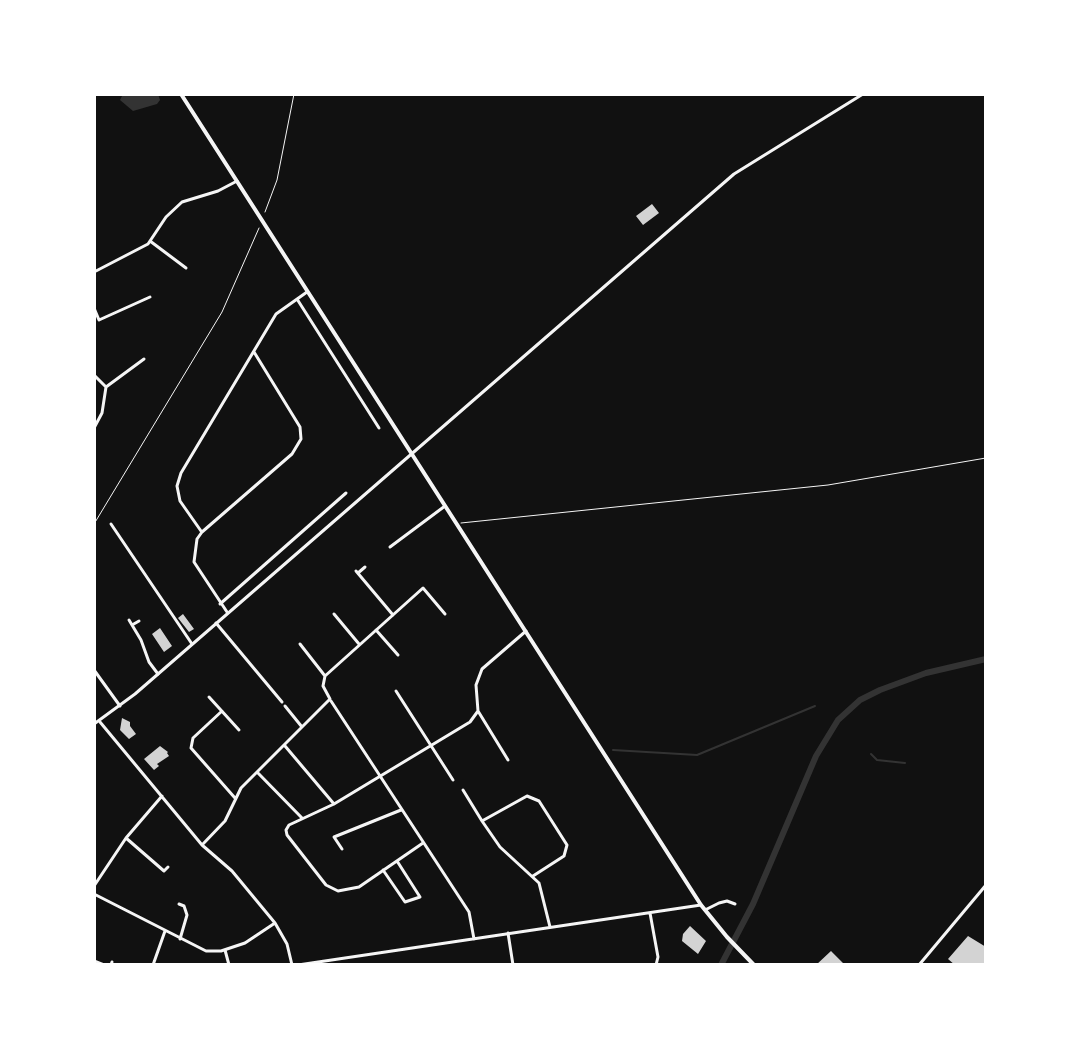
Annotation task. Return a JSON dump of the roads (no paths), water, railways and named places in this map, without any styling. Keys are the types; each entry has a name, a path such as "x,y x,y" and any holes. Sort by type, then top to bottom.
{"main road":[{"path":"181,94 703,907 754,965"}],"street":[{"path":"94,724 158,674 734,174 863,94"},
{"path":"94,272 139,250 150,241 175,207 237,181"},
{"path":"150,241 186,268"},
{"path":"202,532 180,501 177,486 181,473 276,314 307,292"},
{"path":"94,323 150,297"},
{"path":"297,299 379,428"},
{"path":"94,308 99,320"},
{"path":"227,612 194,562 195,544 202,532 292,454 301,439 300,427 254,352"},
{"path":"94,428 102,413 106,387 144,359"},
{"path":"139,363 144,368"},
{"path":"94,375 106,387"},
{"path":"357,393 369,386"},
{"path":"220,604 346,493"},
{"path":"390,547 445,506"},
{"path":"111,524 192,644"},
{"path":"109,533 115,529"},
{"path":"398,541 404,548"},
{"path":"365,567 357,572 393,615"},
{"path":"435,616 444,612 423,588 325,676 323,686 469,912 474,939"},
{"path":"344,613 336,616 359,644"},
{"path":"129,620 158,674"},
{"path":"132,625 139,621"},
{"path":"216,623 282,702"},
{"path":"376,630 397,654 400,647"},
{"path":"508,760 478,711 476,685 482,669 526,631"},
{"path":"300,644 325,676"},
{"path":"94,670 120,706"},
{"path":"396,691 453,780"},
{"path":"209,697 239,730"},
{"path":"202,845 225,821 235,798 257,772 330,699"},
{"path":"285,706 302,727"},
{"path":"222,711 193,738 191,748 235,798"},
{"path":"423,843 353,890 338,891 329,888 287,835 289,825 381,777 470,722 478,711"},
{"path":"100,722 202,845 232,871 275,923 287,944 292,965"},
{"path":"284,744 334,804"},
{"path":"257,772 302,818"},
{"path":"463,790 500,847 533,876 543,890 550,927"},
{"path":"469,798 475,794"},
{"path":"94,886 126,838 162,796"},
{"path":"482,821 527,796 539,801 567,845 567,850 564,856 533,876"},
{"path":"342,849 334,837 401,810"},
{"path":"126,838 164,871 168,867"},
{"path":"383,870 405,902 420,897 397,861"},
{"path":"94,870 101,874"},
{"path":"919,965 986,885"},
{"path":"94,894 206,951 225,950 245,943 275,923"},
{"path":"298,965 727,901 735,904"},
{"path":"179,904 184,906 187,915 180,939"},
{"path":"650,913 658,957 656,965"},
{"path":"153,965 165,931"},
{"path":"508,933 513,965"},
{"path":"225,950 229,965"},
{"path":"94,961 104,965"}],"lane":[{"path":"457,523 828,485 986,458"}],"waterway":[{"path":"721,965 753,904 816,756 838,720 860,700 880,690 926,673 986,659"},
{"path":"613,750 697,755 815,706"},
{"path":"871,754 877,760 905,763"}]}
